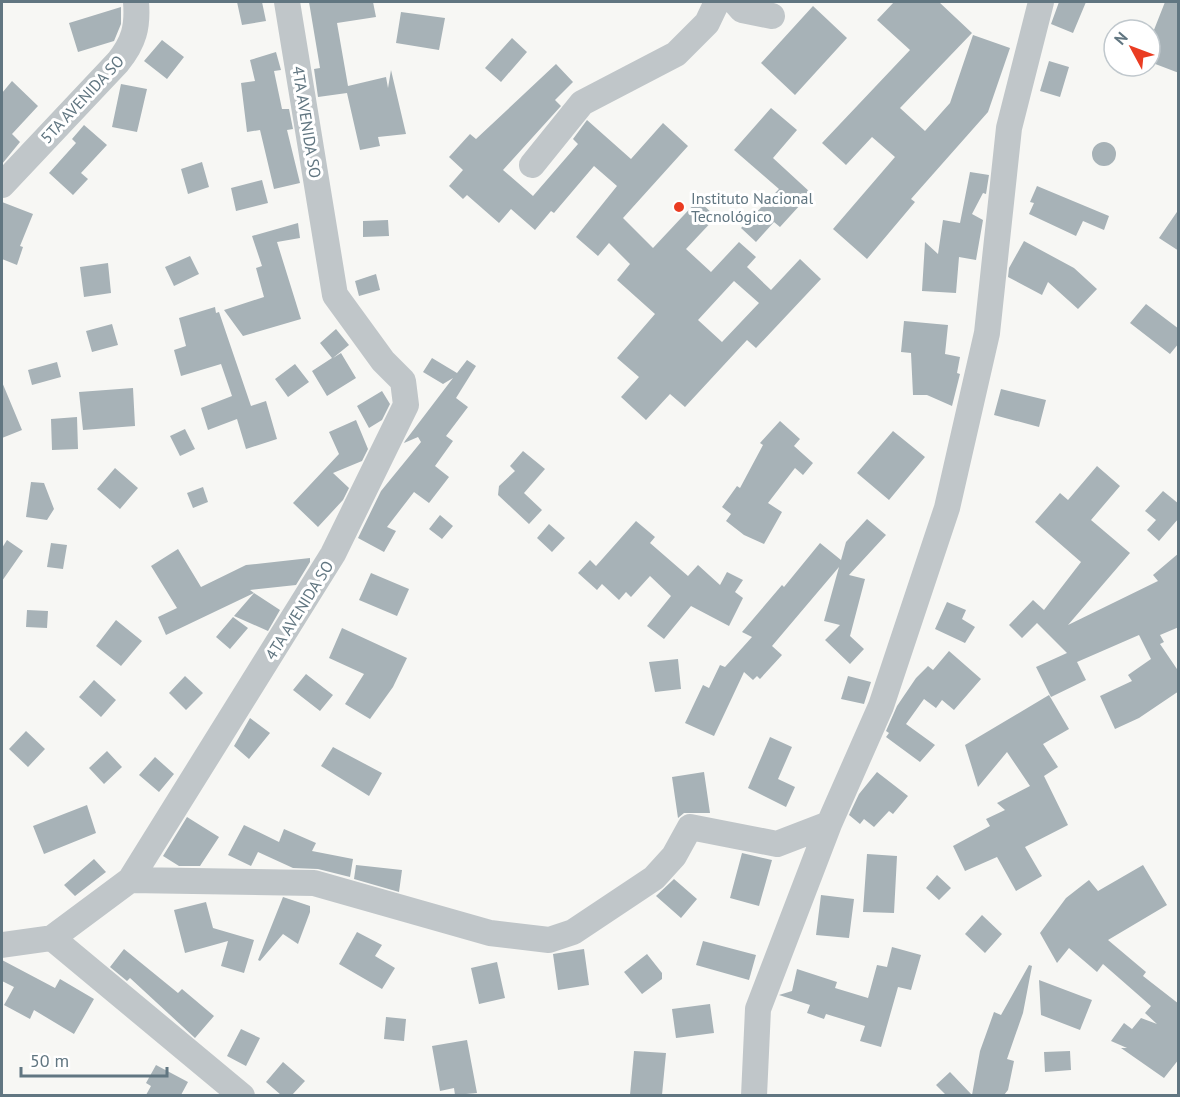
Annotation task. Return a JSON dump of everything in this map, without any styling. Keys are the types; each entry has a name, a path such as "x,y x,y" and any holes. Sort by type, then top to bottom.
{"street":[{"name":"5TA AVENIDA SO","path":"2,185 118,62 132,44 138,24 136,2"},
{"name":"4TA AVENIDA SO","path":"52,938 130,879 333,554 406,405 403,381 383,361 335,295 287,2"},
{"path":"531,165 582,103 676,54 707,23 717,2"},
{"path":"735,2 742,10 772,16"},
{"path":"754,1095 758,1009 829,824 881,706 947,507 987,333 1009,128 1041,2"},
{"path":"130,879 314,883 490,933 549,940 573,932 654,878 674,856 690,827 777,844 829,824"},
{"path":"2,945 52,938 242,1095"}],"building":[{"path":"237,2 262,2 266,21 242,25"},
{"path":"309,2 373,2 376,17 337,23 348,86 386,77 388,88 391,70 406,134 378,137 380,146 360,150 347,93 318,97 314,69 320,68"},
{"path":"894,2 939,2 972,33 900,108 925,131 950,103 973,35 1010,48 988,112 911,199 915,202 867,259 833,229 895,157 872,137 846,165 822,143 910,50 877,20"},
{"path":"1059,2 1086,2 1073,33 1051,24"},
{"path":"1165,2 1179,2 1179,73 1162,67 1162,18 1159,18"},
{"path":"813,6 847,38 795,95 761,63"},
{"path":"121,7 121,24 114,41 78,52 69,23"},
{"path":"401,12 445,18 439,50 396,43"},
{"path":"512,38 527,52 501,82 485,68"},
{"path":"162,40 184,57 167,79 144,61"},
{"path":"276,52 281,70 274,71 282,109 289,109 293,129 287,130 300,183 274,189 260,130 247,132 241,83 255,81 250,60"},
{"path":"1049,61 1069,67 1060,97 1040,91"},
{"path":"556,64 573,82 555,100 561,106 503,170 533,196 578,144 573,139 587,120 631,159 663,123 688,146 623,218 653,248 698,200 716,217 686,249 711,272 739,242 756,257 747,267 771,290 800,259 821,279 756,348 747,340 685,407 670,394 646,420 621,397 639,377 617,358 655,314 617,280 630,264 609,243 598,256 576,237 617,186 594,166 554,213 551,211 535,230 511,209 499,223 467,195 463,199 449,186 463,170 449,157 470,134 476,139","holes":["734,281 759,303 722,342 698,320"]},
{"path":"12,81 38,106 12,134 20,142 2,164 2,93"},
{"path":"121,84 147,89 137,132 112,127"},
{"path":"771,108 797,130 773,158 811,193 780,227 774,222 756,242 741,228 779,189 734,150"},
{"path":"84,125 107,145 81,173 88,179 73,195 49,173 76,143 72,139"},
{"path":"1104,142 1112,146 1116,154 1112,162 1104,166 1096,162 1092,154 1096,146"},
{"path":"202,162 209,187 188,194 181,169"},
{"path":"970,172 989,175 986,194 983,193 972,214 983,220 976,260 959,257 956,293 922,291 925,242 938,254 943,220 960,223"},
{"path":"262,180 268,203 236,211 231,188"},
{"path":"1037,186 1109,216 1104,230 1083,221 1076,236 1029,214 1034,203 1030,202"},
{"path":"2,202 33,214 20,246 23,247 17,265 2,259"},
{"path":"1179,209 1179,251 1159,238"},
{"path":"388,220 389,236 363,237 363,221"},
{"path":"298,223 300,238 277,242 301,319 243,336 224,310 264,297 256,268 262,266 252,236"},
{"path":"1024,241 1074,268 1097,289 1078,309 1048,282 1042,295 1008,277 1009,268"},
{"path":"190,256 199,274 174,286 165,267"},
{"path":"108,263 111,293 84,297 80,267"},
{"path":"376,274 380,290 359,296 355,281"},
{"path":"1146,304 1179,329 1179,343 1170,354 1130,323"},
{"path":"215,307 216,313 219,312 251,406 266,401 277,439 246,449 237,419 208,430 201,408 232,396 221,364 181,376 174,350 186,346 179,318"},
{"path":"904,321 948,325 945,354 960,357 957,373 960,374 952,406 927,395 913,395 911,353 901,352"},
{"path":"112,324 118,345 92,352 86,331"},
{"path":"336,329 349,345 333,358 341,353 356,378 327,396 312,371 332,358 320,343"},
{"path":"432,358 457,373 467,360 476,366 456,398 468,407 446,436 453,441 435,466 449,477 429,503 414,492 387,527 396,531 384,552 358,538 381,491 421,442 418,437 404,443 405,441 453,378 443,384 423,372"},
{"path":"57,362 61,377 32,385 28,370"},
{"path":"295,364 309,382 288,397 275,379"},
{"path":"2,382 22,430 2,438"},
{"path":"133,388 135,426 83,430 79,392"},
{"path":"1001,389 1046,400 1039,427 994,415"},
{"path":"382,391 390,404 382,420 369,428 357,406"},
{"path":"77,417 78,449 52,450 51,419"},
{"path":"356,420 368,449 362,461 333,473 349,488 343,500 318,527 293,503 339,454 329,432"},
{"path":"780,421 800,439 794,446 813,463 803,475 795,468 768,503 782,512 764,544 744,535 726,521 731,514 722,507 737,486 740,488 763,445 760,443"},
{"path":"185,429 195,449 180,456 170,436"},
{"path":"893,431 925,457 889,500 857,473"},
{"path":"523,451 545,469 524,493 542,510 529,524 498,495 499,486 515,471 510,466"},
{"path":"1097,466 1120,486 1091,520 1130,553 1068,625 1158,581 1153,575 1179,553 1179,627 1160,635 1164,642 1160,644 1179,672 1179,691 1139,718 1115,729 1100,696 1132,681 1128,675 1151,659 1139,635 1077,662 1086,680 1051,697 1036,667 1067,653 1037,623 1022,638 1009,625 1033,600 1044,610 1081,562 1035,522 1060,493 1068,500"},
{"path":"115,468 138,488 120,509 97,489"},
{"path":"31,482 44,483 54,509 47,520 26,517"},
{"path":"203,487 208,502 193,508 187,493"},
{"path":"1163,491 1179,504 1179,518 1159,541 1147,530 1156,520 1145,511"},
{"path":"440,515 453,526 442,539 429,529"},
{"path":"867,519 886,535 849,575 865,579 850,636 864,649 850,664 825,640 840,625 824,621 839,567 772,646 782,655 760,679 757,676 753,680 744,672 714,736 685,723 703,685 709,688 720,665 725,667 752,637 742,632 782,585 784,587 820,543 841,560 846,542"},
{"path":"636,521 655,537 650,543 688,576 698,565 720,585 727,572 743,580 735,592 743,598 729,626 691,606 664,639 647,626 671,596 650,576 631,597 626,592 619,600 602,584 597,590 578,573 590,560 596,566"},
{"path":"549,524 565,538 552,552 537,538"},
{"path":"7,540 23,551 2,581 2,548"},
{"path":"51,543 67,545 63,569 47,567"},
{"path":"178,549 201,587 246,565 310,558 310,562 296,585 250,590 254,593 166,635 158,617 177,608 151,566"},
{"path":"371,573 409,589 397,616 359,600"},
{"path":"254,593 280,610 268,631 234,616"},
{"path":"947,602 966,610 962,619 975,627 965,643 935,629"},
{"path":"27,610 48,611 47,628 26,627"},
{"path":"233,617 248,628 230,649 216,637"},
{"path":"116,620 142,641 121,666 96,646"},
{"path":"342,628 407,658 393,687 370,719 345,704 364,674 329,658"},
{"path":"949,651 981,679 954,710 942,700 936,708 924,699 906,724 935,745 920,762 886,737 889,733 886,731 897,706 916,678 928,666 933,670"},
{"path":"678,659 681,689 655,692 649,662"},
{"path":"306,674 333,695 320,711 293,690"},
{"path":"185,676 203,693 186,710 169,693"},
{"path":"848,676 871,682 864,704 841,699"},
{"path":"94,680 116,700 101,717 79,697"},
{"path":"1049,695 1069,729 1043,744 1058,767 1044,776 1068,825 1025,847 1042,876 1016,891 997,857 965,871 953,846 990,826 986,819 1005,810 997,803 1030,786 1007,752 978,787 965,745"},
{"path":"250,718 270,733 249,759 234,746"},
{"path":"26,731 45,749 28,767 9,749"},
{"path":"770,737 792,747 778,779 795,787 786,807 748,788"},
{"path":"333,747 382,773 369,796 321,766"},
{"path":"107,751 122,767 104,784 89,768"},
{"path":"155,757 174,774 159,792 139,775"},
{"path":"704,772 710,813 684,813 678,818 672,777"},
{"path":"877,772 908,796 893,814 889,811 874,827 864,819 860,824 849,815 859,794"},
{"path":"87,805 96,833 44,854 33,826"},
{"path":"187,817 219,837 200,866 179,866 163,856"},
{"path":"244,825 279,842 284,829 316,843 312,851 353,859 350,877 318,869 293,868 258,852 251,866 228,855"},
{"path":"742,853 772,860 759,906 730,898"},
{"path":"867,854 897,856 894,913 863,912"},
{"path":"94,859 106,872 75,896 64,885"},
{"path":"356,865 402,870 399,892 354,879"},
{"path":"1143,865 1167,905 1108,940 1146,972 1143,976 1179,1004 1179,1059 1164,1078 1121,1048 1127,1048 1111,1041 1124,1023 1132,1029 1141,1018 1157,1024 1145,1013 1151,1006 1103,964 1097,972 1069,948 1057,963 1040,933 1066,898 1089,880 1098,891"},
{"path":"937,875 951,888 939,900 926,888"},
{"path":"674,879 697,899 681,918 656,896"},
{"path":"821,895 854,899 849,938 816,935"},
{"path":"283,897 310,906 310,912 298,944 283,934 260,961 258,960"},
{"path":"206,902 213,928 254,940 244,973 221,966 228,941 185,953 174,910"},
{"path":"982,915 1002,934 985,953 965,934"},
{"path":"357,932 382,945 375,956 395,968 382,989 339,964"},
{"path":"703,941 756,955 749,980 696,965"},
{"path":"892,947 921,955 911,990 898,987 881,1047 860,1041 865,1026 826,1014 824,1019 807,1013 810,1005 779,995 792,991 797,969 837,982 835,988 868,998 877,965 887,967"},
{"path":"124,949 178,993 182,989 214,1016 195,1038 130,978 127,981 110,967"},
{"path":"584,949 589,985 558,990 553,954"},
{"path":"647,954 662,973 662,979 642,994 624,972"},
{"path":"2,960 55,988 60,979 94,999 74,1034 34,1010 30,1019 4,1005 14,987 2,981"},
{"path":"497,962 505,998 479,1004 471,968"},
{"path":"1029,965 1032,966 1023,1013 1007,1059 1014,1061 1008,1090 1004,1095 972,1095 980,1051 994,1012 1001,1015"},
{"path":"1039,980 1092,1000 1080,1030 1041,1015"},
{"path":"710,1004 714,1033 676,1038 672,1009"},
{"path":"386,1017 406,1019 404,1041 384,1039"},
{"path":"241,1029 260,1038 246,1066 227,1056"},
{"path":"467,1040 477,1093 455,1095 454,1088 440,1091 432,1046"},
{"path":"634,1051 666,1053 662,1095 630,1095"},
{"path":"1070,1051 1071,1070 1045,1072 1044,1052"},
{"path":"283,1062 305,1081 292,1095 281,1095 266,1082"},
{"path":"156,1065 188,1082 181,1095 146,1095 151,1086 146,1083"},
{"path":"950,1072 972,1095 946,1095 936,1085"}],"place":[{"name":"Instituto Nacional Tecnológico","path":"679,207"}]}
